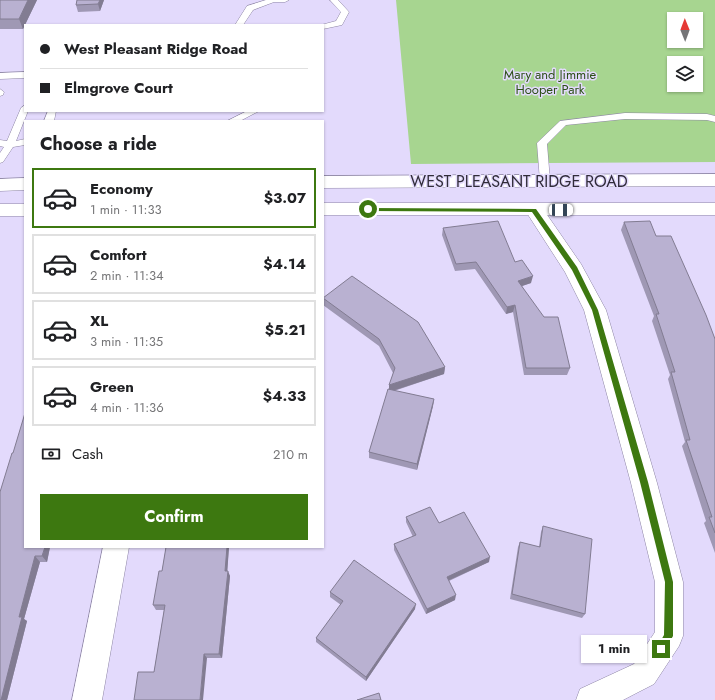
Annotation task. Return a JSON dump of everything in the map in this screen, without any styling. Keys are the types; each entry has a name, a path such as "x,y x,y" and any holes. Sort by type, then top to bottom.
{"street":[{"name":"WEST PLEASANT RIDGE ROAD","path":"324,182 715,180"},
{"path":"0,185 24,184"},
{"name":"WEST PLEASANT RIDGE ROAD","path":"324,209 715,209"},
{"path":"0,210 24,210"},
{"path":"534,210 574,269 595,310 644,482 669,582 669,636 644,674 591,700"},
{"path":"87,700 116,548"}],"lane":[{"path":"240,24 250,8 272,0 285,0"},
{"path":"324,27 339,23 345,12 334,0"},
{"path":"0,76 24,76"},
{"path":"0,160 10,145 24,110"},
{"path":"234,120 253,112"},
{"path":"545,181 542,143 563,123 625,116 707,117 715,119"},
{"path":"0,143 10,145 24,142"}],"green space":[{"name":"Mary and Jimmie Hooper Park","path":"396,0 715,0 715,162 411,164"}],"building":[{"path":"0,0 28,0 19,19 0,19"},
{"path":"77,0 100,0 98,4 76,5"},
{"path":"498,221 515,262 522,260 533,276 518,281 544,317 558,317 570,368 526,368 515,305 507,307 476,262 456,264 443,228"},
{"path":"650,221 656,236 671,236 715,339 715,533 709,517 712,517 686,440 690,440 671,372 675,372 656,314 659,314 624,222"},
{"path":"352,276 418,322 445,367 389,385 395,368 379,339 324,297"},
{"path":"388,389 434,399 417,464 369,452"},
{"path":"24,416 24,548 45,548 42,556 35,556 19,617 22,617 0,700 0,492"},
{"path":"430,507 439,523 464,512 490,557 447,577 456,595 427,609 394,544 416,535 406,517"},
{"path":"543,526 592,539 585,614 512,594 520,542 540,547"},
{"path":"166,548 227,548 225,571 228,571 219,654 204,654 200,700 134,700 138,672 154,672 165,605 153,605 159,571 162,571"},
{"path":"354,560 416,604 366,677 316,638 343,601 330,592"},
{"path":"379,693 381,700 357,700"}],"route":[{"path":"368,209 534,210 574,269 595,310 644,482 669,582 669,636 661,649"}]}
